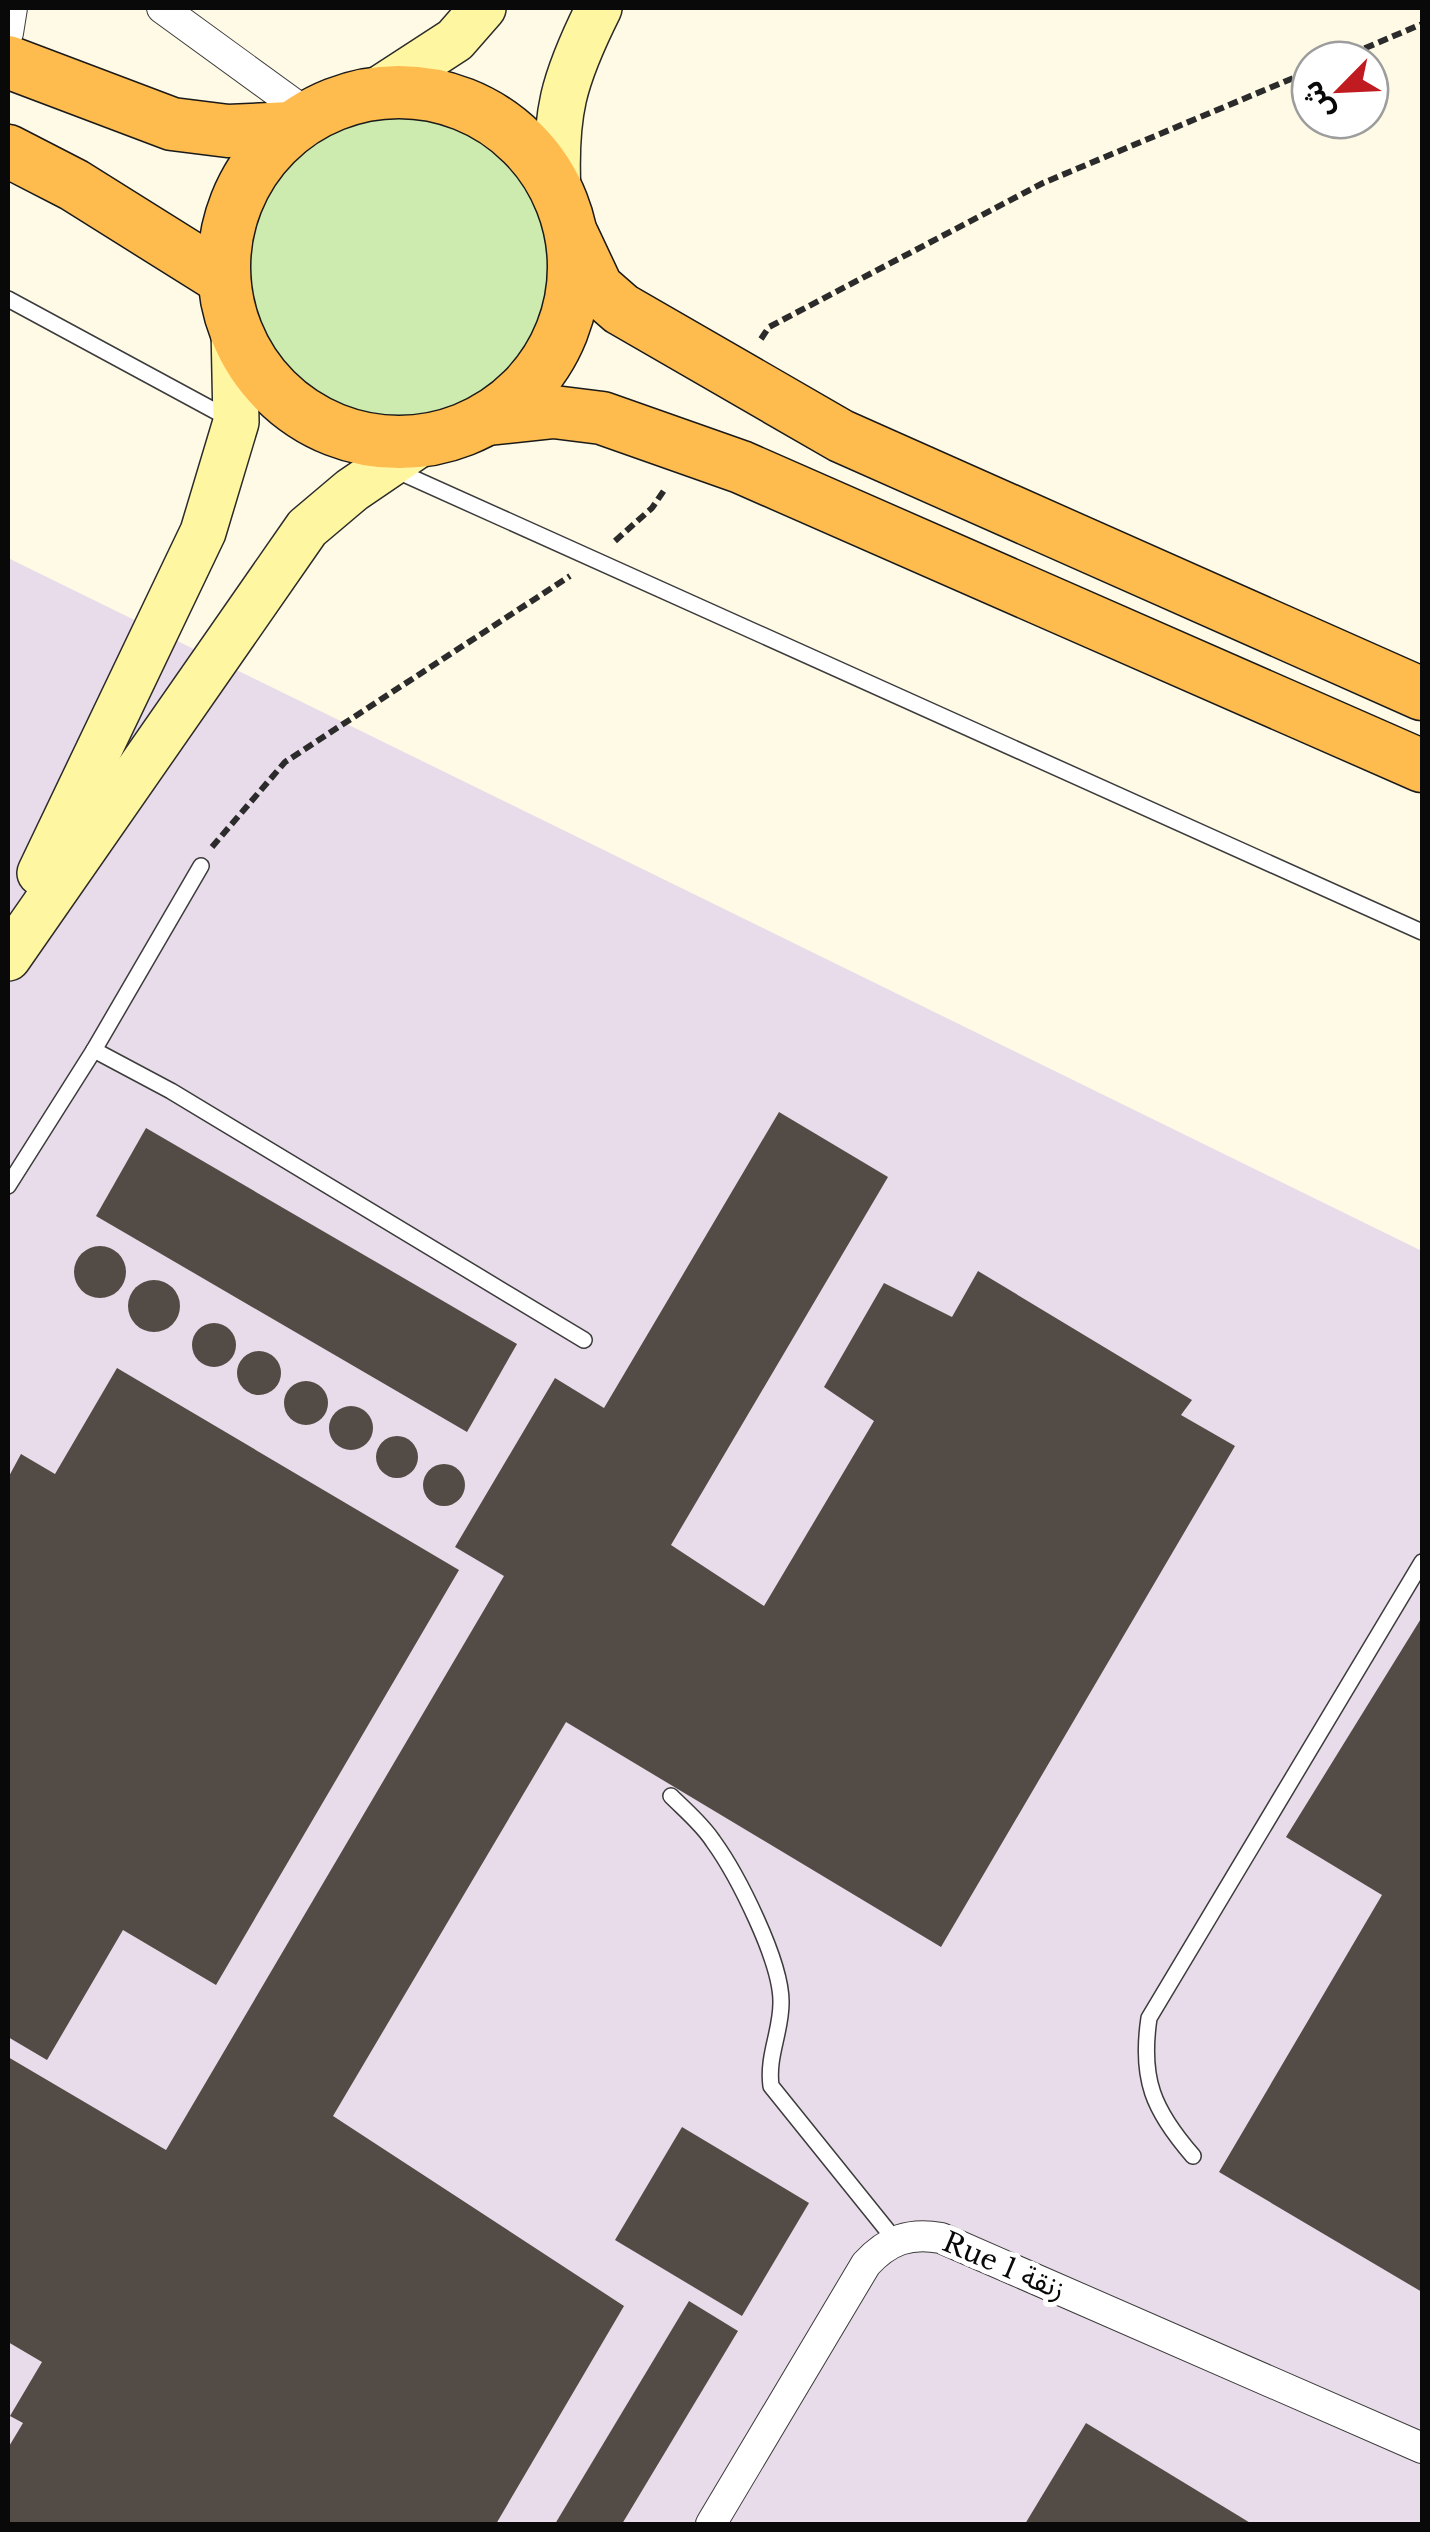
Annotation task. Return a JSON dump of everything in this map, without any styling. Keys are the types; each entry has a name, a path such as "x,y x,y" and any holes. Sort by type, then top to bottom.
{"highway":[{"path":"8,62 172,124 228,131 300,121 375,92 430,94 483,113 527,148 564,212 598,288 621,309 840,436 1422,694"},
{"path":"300,121 257,163 234,206 229,303 260,374 298,411 359,438 406,454 488,418 530,384 559,338 573,285 564,212"},
{"path":"8,151 74,185 229,303"},
{"path":"488,418 554,412 602,418 741,467 1422,766"}],"main road":[{"path":"375,92 456,40 483,8"},
{"path":"564,212 555,134 568,71 599,8"},
{"path":"8,942 203,532 236,422 229,303"},
{"path":"8,958 307,528 406,454"}],"street":[{"path":"8,33 12,8"},
{"path":"162,8 300,121"},
{"name":"Rue 1 زنقة","path":"895,2240 910,2236 941,2238 1422,2448"},
{"path":"711,2524 866,2264 895,2240"}],"lane":[{"path":"8,299 236,422"},
{"path":"406,454 1422,932"},
{"path":"8,1186 94,1050 201,866"},
{"path":"94,1050 171,1090 584,1340"},
{"path":"1193,2156 1163,2122 1152,2093 1144,2056 1149,2018 1422,1562"},
{"path":"671,1796 713,1840 751,1910 778,1979 782,2003 768,2066 772,2086 895,2240"}],"path":[{"path":"1384,40 1422,24"}],"shaded area":[{"path":"8,558 1422,1251 1422,2524 8,2524"}],"green space":[{"path":"399,115 429,118 457,127 506,160 539,209 548,237 548,297 539,325 506,374 457,407 429,416 399,419 369,416 341,407 292,374 259,325 250,297 247,267 250,237 259,209 292,160 341,127 369,118"}],"building":[{"path":"779,1112 888,1177 671,1545 764,1606 874,1421 824,1387 884,1283 952,1317 978,1271 1192,1400 1181,1415 1235,1446 941,1947 566,1722 333,2116 624,2306 496,2524 8,2524 8,2448 23,2423 10,2416 42,2362 8,2342 8,2057 166,2150 504,1576 455,1547 555,1378 604,1408"},
{"path":"146,1128 517,1344 467,1432 96,1216"},
{"path":"100,1246 119,1253 126,1272 119,1291 100,1298 81,1291 74,1272 81,1253"},
{"path":"154,1280 173,1287 180,1306 173,1325 154,1332 135,1325 128,1306 135,1287"},
{"path":"214,1323 229,1330 236,1345 229,1360 214,1367 199,1360 192,1345 199,1330"},
{"path":"259,1351 274,1358 281,1373 274,1388 259,1395 244,1388 237,1373 244,1358"},
{"path":"117,1368 459,1570 216,1985 123,1930 47,2060 8,2037 8,1478 21,1454 55,1474"},
{"path":"306,1381 321,1388 328,1403 321,1418 306,1425 291,1418 284,1403 291,1388"},
{"path":"351,1406 366,1413 373,1428 366,1443 351,1450 336,1443 329,1428 336,1413"},
{"path":"397,1436 412,1442 418,1457 412,1472 397,1478 382,1472 376,1457 382,1442"},
{"path":"444,1464 459,1470 465,1485 459,1500 444,1506 429,1500 423,1485 429,1470"},
{"path":"1422,1617 1422,2292 1219,2172 1382,1895 1286,1837"},
{"path":"682,2127 809,2203 742,2316 615,2240"},
{"path":"689,2301 738,2331 622,2524 555,2524"},
{"path":"1086,2423 1252,2524 1025,2524"}]}
